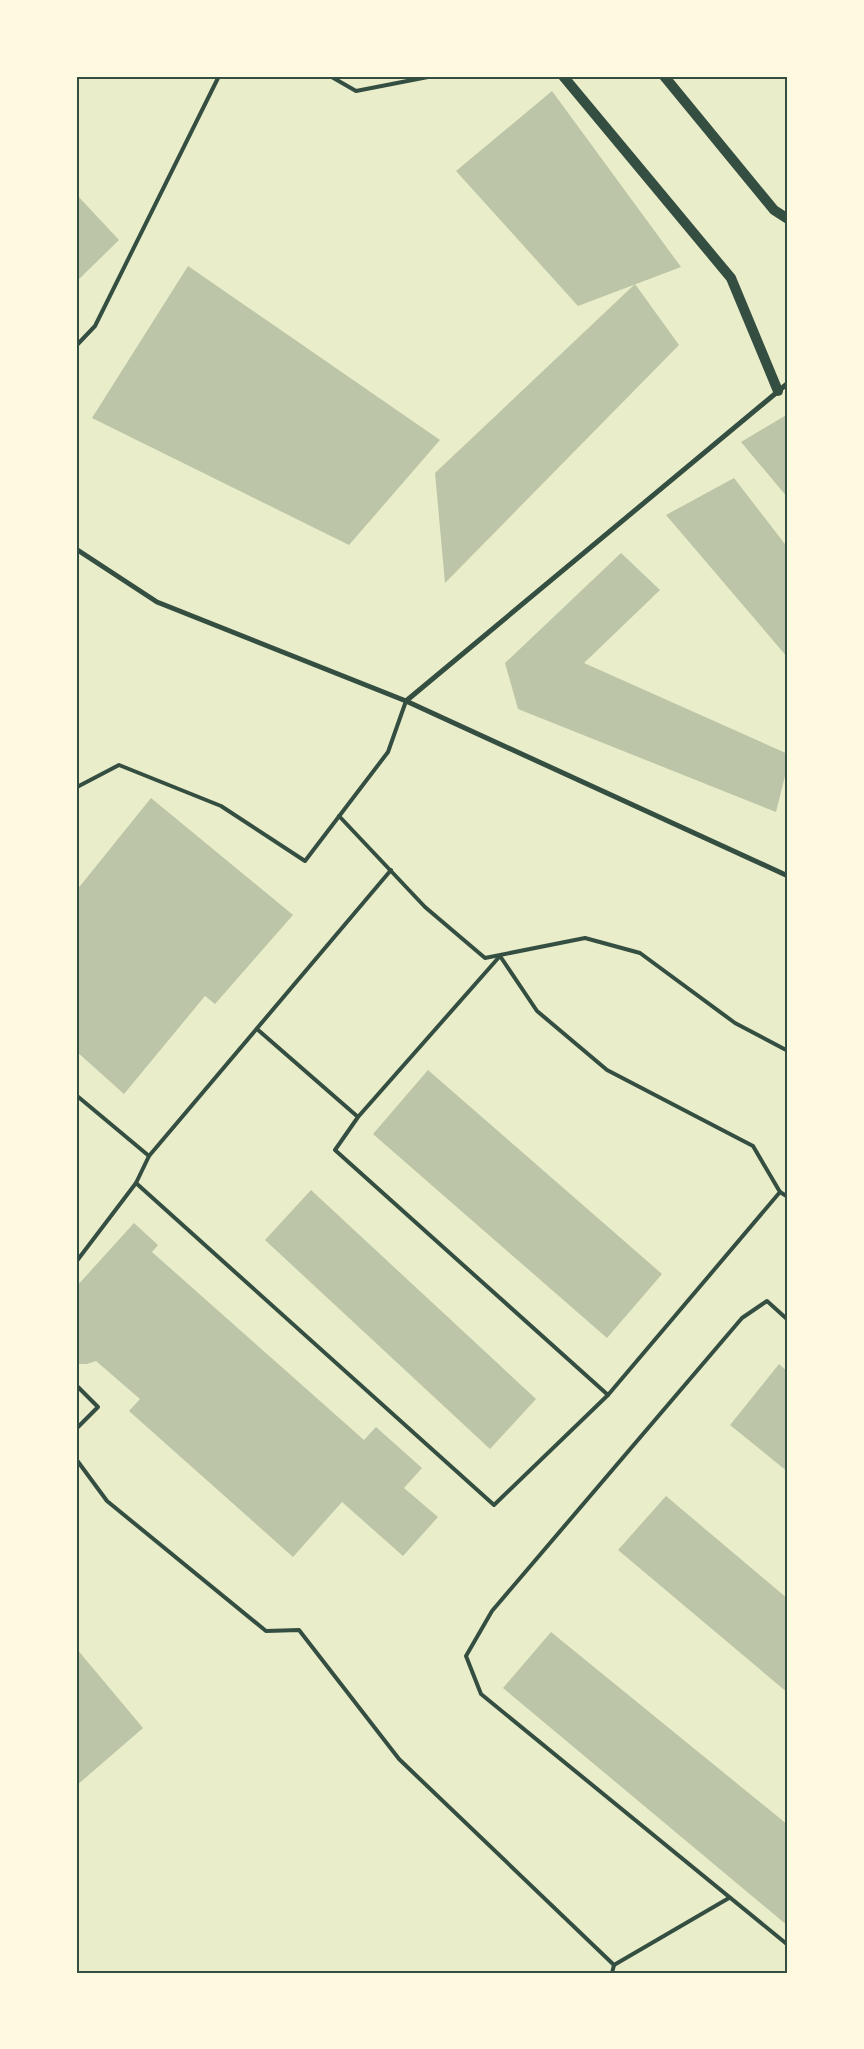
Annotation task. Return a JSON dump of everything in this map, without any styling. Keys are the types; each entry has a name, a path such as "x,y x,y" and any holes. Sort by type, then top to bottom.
{"main road":[{"path":"563,76 731,278 778,392"},
{"path":"664,76 774,210 788,219"}],"street":[{"path":"406,701 788,383"},
{"path":"76,549 157,602 406,701 788,876"}],"lane":[{"path":"76,346 95,326 219,76"},
{"path":"330,76 356,91 433,76"},
{"path":"76,787 119,765 220,806 305,861 388,752 406,701"},
{"path":"339,816 425,907 485,958 585,938 640,953 735,1023 788,1052"},
{"path":"76,1262 136,1183 149,1156 391,870"},
{"path":"500,956 358,1117 335,1150 608,1395"},
{"path":"500,956 537,1011 607,1070 752,1146 780,1192 788,1197"},
{"path":"257,1029 358,1117"},
{"path":"76,1096 149,1156"},
{"path":"136,1183 494,1504 608,1395 780,1192"},
{"path":"788,1319 767,1301 742,1318 492,1611 466,1656 481,1694 729,1898 788,1944"},
{"path":"76,1385 98,1406 76,1429"},
{"path":"76,1459 108,1501 266,1631 299,1630 399,1759 614,1965"},
{"path":"612,1973 614,1965 729,1898"}],"building":[{"path":"552,91 681,267 578,306 456,171"},
{"path":"76,194 119,240 76,282"},
{"path":"188,266 440,440 349,545 92,418"},
{"path":"635,284 679,345 445,583 435,473"},
{"path":"788,414 788,498 741,442"},
{"path":"734,478 788,548 788,658 666,515"},
{"path":"621,553 660,590 584,663 788,754 788,764 776,812 518,709 505,663"},
{"path":"151,798 293,915 215,1004 205,996 124,1094 76,1051 76,891"},
{"path":"428,1070 662,1274 607,1338 373,1134"},
{"path":"311,1190 536,1399 490,1449 265,1240"},
{"path":"134,1223 158,1245 152,1252 364,1440 376,1427 422,1468 404,1488 438,1517 403,1556 342,1502 293,1557 129,1411 140,1399 96,1361 87,1364 76,1364 76,1287"},
{"path":"779,1364 788,1372 788,1472 730,1425"},
{"path":"666,1496 788,1599 788,1693 618,1550"},
{"path":"551,1632 788,1825 788,1926 503,1688"},
{"path":"76,1648 143,1728 76,1786"}]}
